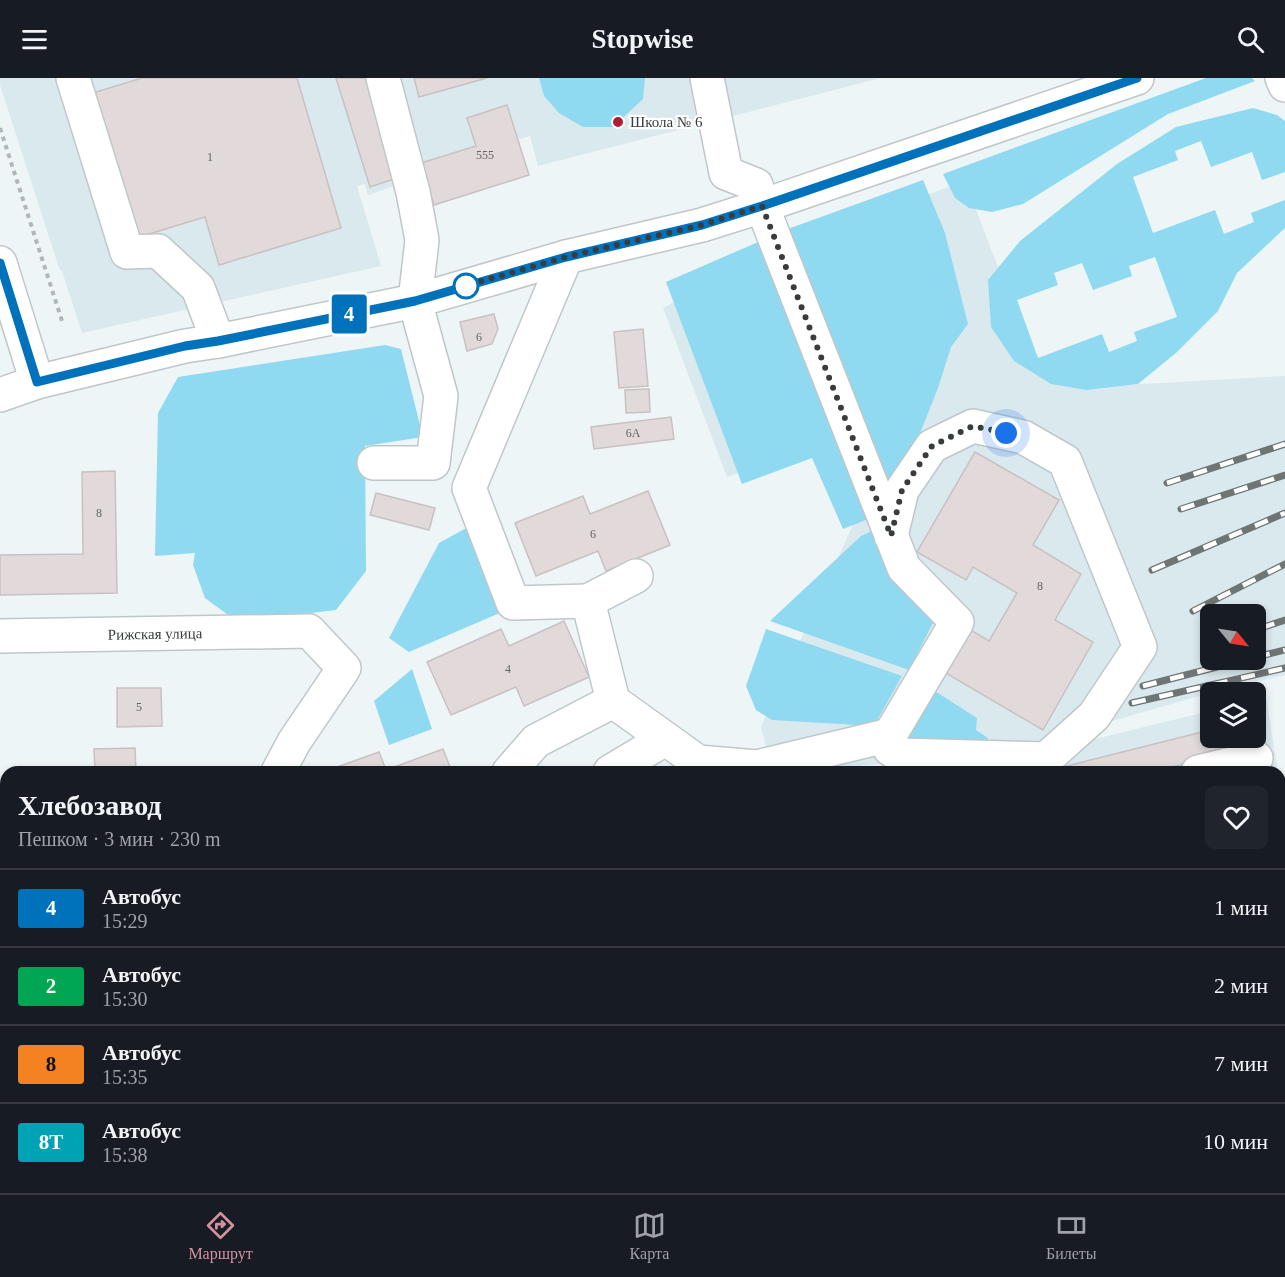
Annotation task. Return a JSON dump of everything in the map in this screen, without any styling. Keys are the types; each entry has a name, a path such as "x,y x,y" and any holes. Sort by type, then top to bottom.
{"street":[{"path":"73,78 128,252 158,251 198,288 218,341"},
{"path":"374,463 433,463 441,396 415,301 422,240 413,192 384,78"},
{"path":"707,78 726,173 756,185 762,206 904,568 957,622 890,735 776,766"},
{"path":"0,395 37,382 185,346 415,301 566,257 702,225 1137,78"},
{"path":"1282,78 1285,85"},
{"path":"566,257 469,488 513,603 588,601 636,576"},
{"path":"0,262 37,382"},
{"path":"885,736 890,749 899,755 1046,759 1094,716 1140,647 1065,461 1023,437 973,426 932,446 902,490 891,536"},
{"path":"588,601 613,701 698,762 730,766"},
{"name":"Рижская улица","path":"0,636 309,631 344,668 294,742 281,766"},
{"path":"514,766 537,741 613,701"},
{"path":"619,766 665,739"},
{"path":"1223,766 1256,758"}],"path":[{"path":"0,128 63,324"}],"shaded area":[{"path":"0,78 881,78 538,166 530,136 416,169 418,178 368,195 365,184 357,186 381,266 82,333 0,85"},
{"path":"539,78 645,78 643,99 613,127 583,127 559,113 544,96"},
{"path":"1206,78 1252,78 1255,81 1168,114 1023,204 992,212 969,208 955,198 943,174"},
{"path":"1253,108 1277,115 1285,121 1285,172 1262,180 1252,152 1211,167 1201,141 1175,151 1178,160 1133,177 1153,233 1215,210 1224,234 1254,222 1251,213 1285,200 1285,228 1237,273 1218,311 1177,352 1138,384 1086,390 1051,384 1014,361 991,327 988,280 1020,241 1117,164 1176,127","holes":["1155,257 1177,317 1134,332 1137,341 1109,352 1102,334 1038,358 1017,300 1058,285 1054,273 1082,263 1093,290 1132,276 1129,266"]},
{"path":"923,180 945,233 968,324 951,347 938,388 909,461 887,495 785,230"},
{"path":"965,181 1037,369 1071,388 1285,376 1285,675 1256,682 1200,682 1200,696 1039,742 860,766 771,766 761,727 853,525 817,445 727,477 663,308 765,254"},
{"path":"765,239 876,516 843,529 812,458 742,484 666,282"},
{"path":"385,345 401,349 423,437 365,446 366,571 336,610 270,618 231,617 205,598 193,565 195,553 155,556 158,413 178,377"},
{"path":"470,526 502,612 409,652 389,638 439,543"},
{"path":"878,528 938,613 909,670 770,621 861,536"},
{"path":"766,629 902,676 874,726 772,720 756,710 746,686"},
{"path":"412,669 432,729 389,745 374,701"},
{"path":"924,684 977,718 976,730 988,738 984,746 906,740"},
{"path":"1266,697 1277,766 984,766 1200,713 1200,748 1266,748"}],"building":[{"path":"142,78 297,78 341,228 219,265 205,217 126,241 83,96"},
{"path":"336,78 369,78 400,177 370,187"},
{"path":"414,78 487,78 419,97"},
{"path":"507,105 529,175 434,205 421,163 476,146 467,118"},
{"path":"494,314 498,329 492,344 467,351 460,322"},
{"path":"643,329 648,386 619,388 614,332"},
{"path":"649,389 650,412 626,413 625,390"},
{"path":"671,417 674,439 594,449 591,427"},
{"path":"975,452 1059,500 1033,545 1081,574 1055,620 1093,642 1043,730 944,672 969,629 989,641 1017,593 973,567 966,580 917,552"},
{"path":"115,471 117,593 0,595 0,555 83,554 82,472"},
{"path":"648,491 670,545 606,571 598,551 536,576 515,523 583,496 590,514"},
{"path":"376,493 435,508 429,530 370,515"},
{"path":"564,621 589,677 524,706 516,687 451,715 427,662 501,629 509,646"},
{"path":"117,688 161,688 162,726 117,727"},
{"path":"1200,733 1200,748 1224,748 1226,754 1176,766 1067,766"},
{"path":"135,748 136,766 95,766 94,749"},
{"path":"443,749 450,766 397,766"},
{"path":"379,752 384,766 340,766"}],"railway":[{"path":"1167,483 1285,444"},
{"path":"1181,509 1285,475"},
{"path":"1152,570 1285,513"},
{"path":"1193,611 1285,564"},
{"path":"1266,626 1285,620"},
{"path":"1266,655 1285,650"},
{"path":"1132,703 1285,668"},
{"path":"1143,686 1205,670"}],"bus line":[{"name":"4","path":"0,263 37,382 185,346 415,301 566,257 702,225 1137,78"}],"place":[{"name":"Школа № 6","path":"618,122"}],"route":[{"path":"466,286 458,288 566,257 702,225 762,206 891,536 902,490 932,446 973,426 1006,433"}]}
